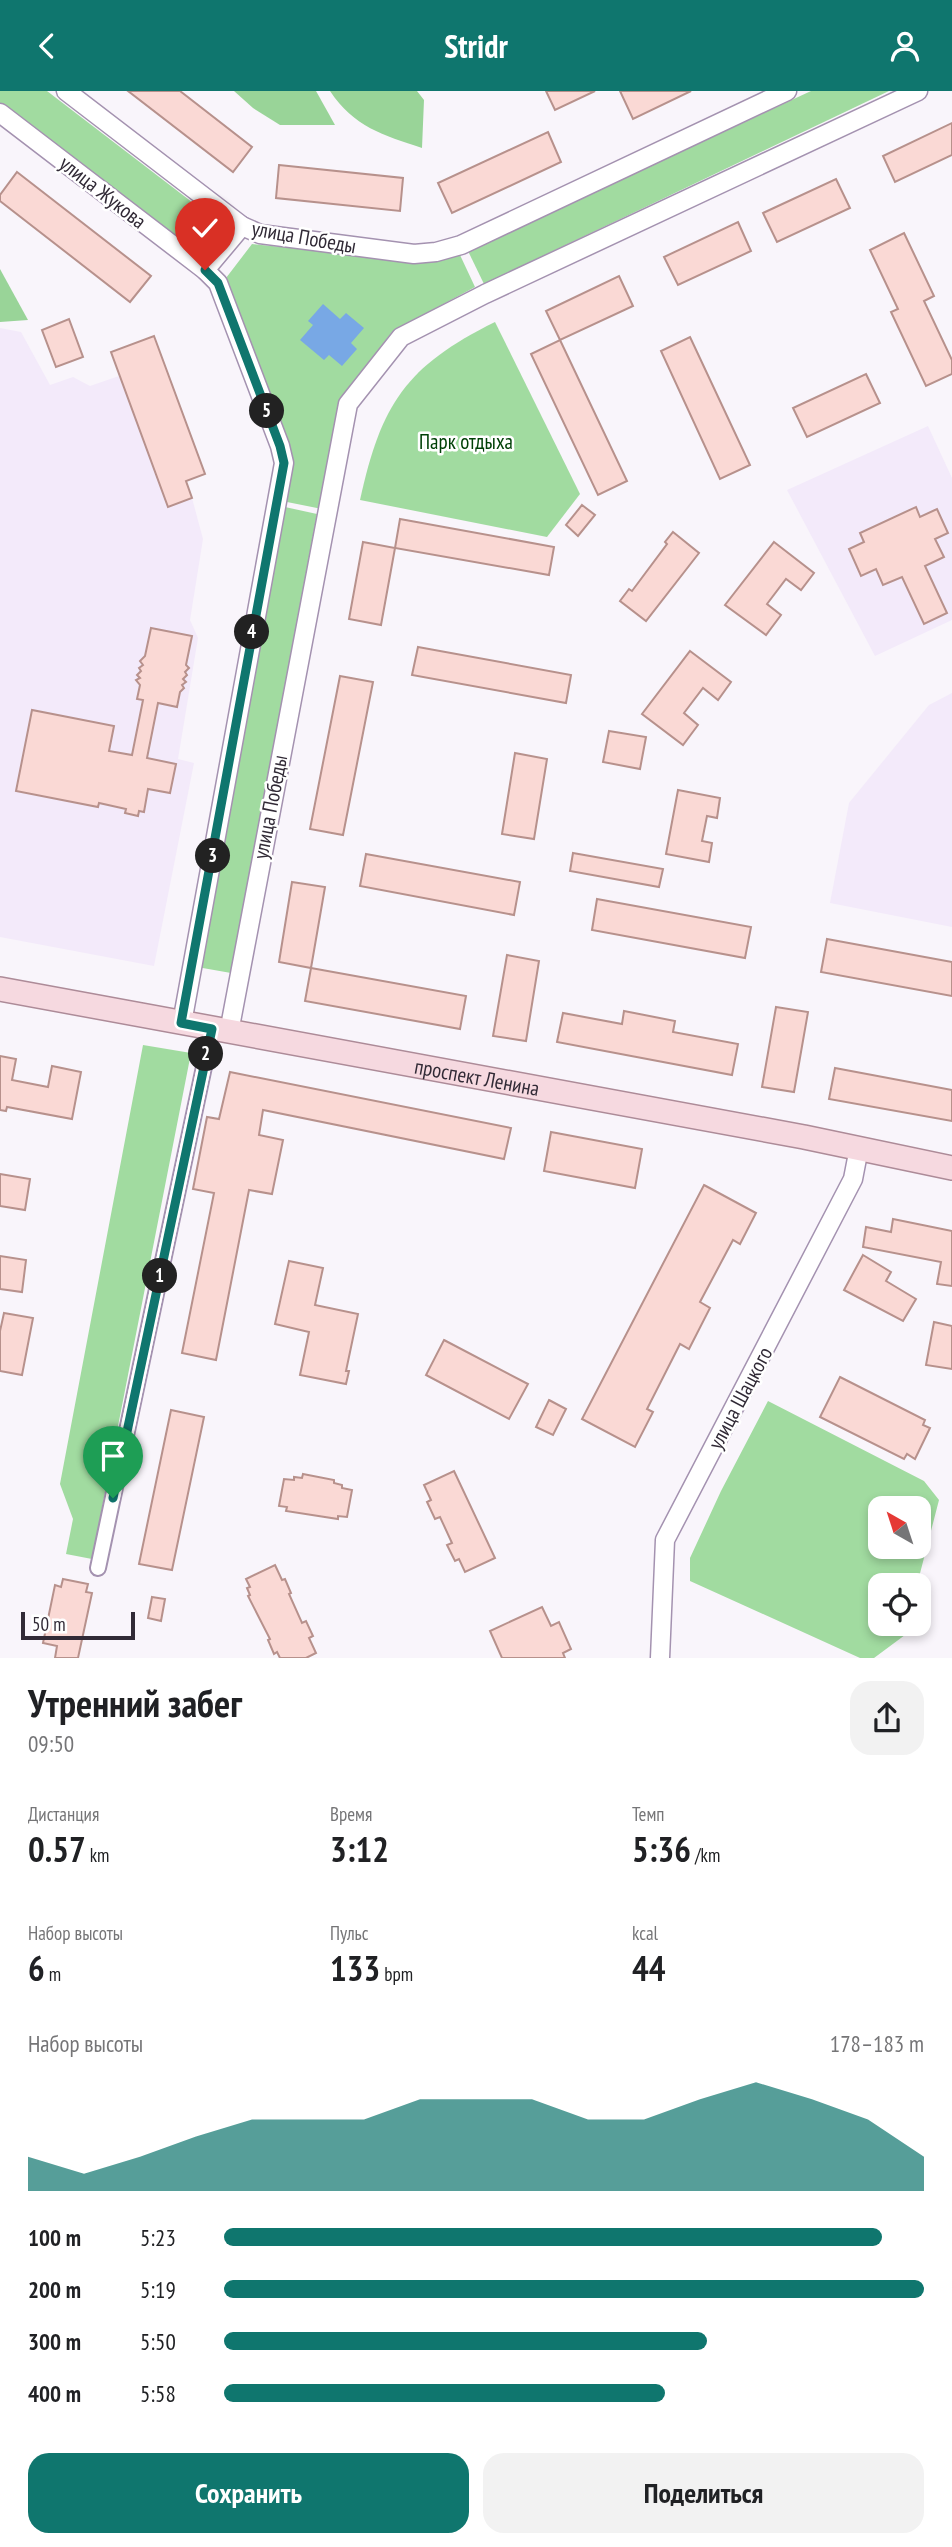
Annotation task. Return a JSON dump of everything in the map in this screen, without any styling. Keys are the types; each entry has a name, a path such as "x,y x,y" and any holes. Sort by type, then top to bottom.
{"main road":[{"name":"проспект Ленина","path":"0,989 859,1148 952,1168"}],"street":[{"path":"66,91 242,226"},
{"name":"улица Победы","path":"205,270 242,226 260,234 414,254 436,252 461,245 788,91"},
{"name":"улица Победы","path":"220,1030 348,404 358,389 401,337 485,294 918,91"},
{"name":"улица Жукова","path":"0,113 205,270"},
{"path":"181,1023 284,463 218,283 205,270"},
{"path":"98,1568 220,1030"},
{"name":"улица Шацкого","path":"660,1658 665,1541 853,1179 859,1148"}],"shaded area":[{"path":"0,328 21,332 50,385 73,377 90,386 119,376 168,506 192,498 203,539 190,620 198,638 178,759 194,763 154,966 0,937"},
{"path":"928,426 952,478 952,620 875,656 787,490"},
{"path":"952,693 952,927 830,903 849,803 929,705"}],"green space":[{"path":"0,91 47,91 218,222 192,254 0,106"},
{"path":"234,91 316,91 335,125 280,125 253,108"},
{"path":"330,91 417,91 424,100 422,148 370,128 349,113"},
{"path":"811,91 889,91 484,284 468,251"},
{"path":"252,244 434,262 460,255 475,287 392,332 343,396 322,509 287,502 291,449 226,278"},
{"path":"0,269 28,320 0,322"},
{"name":"Парк отдыха","path":"495,322 580,494 547,537 360,500 377,438 402,391 439,355"},
{"path":"285,507 317,514 231,973 197,967"},
{"path":"143,1045 191,1053 92,1559 66,1554 73,1519 60,1484"},
{"path":"768,1401 924,1481 939,1500 931,1531 931,1496 868,1496 868,1559 924,1559 920,1573 868,1573 868,1636 904,1636 874,1658 860,1658 690,1581 690,1558"}],"water":[{"path":"323,304 340,319 346,313 364,328 351,343 357,349 342,366 329,355 324,360 300,340 313,325 308,321"}],"building":[{"path":"128,91 180,91 252,147 233,172"},
{"path":"546,91 595,91 555,110"},
{"path":"620,91 691,91 633,119"},
{"path":"952,123 952,155 895,182 883,156"},
{"path":"548,132 561,162 452,213 438,183"},
{"path":"279,165 403,178 400,211 276,198"},
{"path":"17,172 151,276 130,302 0,201 0,195"},
{"path":"836,179 850,208 777,242 763,213"},
{"path":"738,222 751,251 678,285 664,257"},
{"path":"904,233 934,296 924,301 952,360 952,374 926,386 891,312 898,309 870,250"},
{"path":"619,276 633,306 560,340 546,311"},
{"path":"69,319 83,357 56,367 42,330"},
{"path":"154,336 205,474 186,481 192,498 168,507 111,352"},
{"path":"690,337 750,465 720,479 661,351"},
{"path":"560,340 627,481 598,495 531,354"},
{"path":"866,374 880,403 807,437 793,408"},
{"path":"582,505 595,515 578,536 566,525"},
{"path":"916,507 920,517 937,509 948,533 935,539 944,557 925,566 947,613 924,624 902,577 883,585 876,569 861,576 849,549 864,542 860,533"},
{"path":"400,519 554,547 549,575 395,548"},
{"path":"673,532 699,553 646,621 620,601 629,589 632,591"},
{"path":"363,542 395,548 381,625 349,619"},
{"path":"774,542 814,573 801,590 786,579 767,604 781,615 766,635 725,605"},
{"path":"151,628 192,636 186,665 189,668 185,672 187,675 183,679 186,682 182,685 184,688 180,692 177,707 158,703 147,758 176,764 170,793 148,789 144,812 139,811 138,816 125,813 126,809 99,803 98,807 16,791 32,710 114,726 109,751 132,755 143,700 137,699 140,685 136,680 140,678 137,675 143,665 140,661 145,656"},
{"path":"418,647 571,675 566,703 412,675"},
{"path":"690,651 731,682 718,700 703,688 684,713 698,725 683,745 642,714"},
{"path":"340,676 373,682 343,835 310,829"},
{"path":"609,731 646,737 640,769 603,762"},
{"path":"515,753 547,759 534,839 502,834"},
{"path":"678,790 720,798 717,818 707,816 702,841 712,843 709,862 666,854"},
{"path":"573,853 663,869 659,887 570,871"},
{"path":"366,854 520,882 514,915 360,886"},
{"path":"292,882 325,887 311,968 279,962"},
{"path":"597,899 751,927 745,958 592,930"},
{"path":"827,939 952,962 952,996 821,972"},
{"path":"507,955 539,961 526,1041 493,1036"},
{"path":"311,968 466,996 460,1029 305,1001"},
{"path":"776,1007 808,1012 794,1092 762,1087"},
{"path":"624,1011 675,1021 673,1032 738,1044 732,1075 557,1042 563,1013 622,1024"},
{"path":"0,1056 16,1059 12,1080 48,1087 52,1066 81,1072 72,1119 7,1107 6,1111 0,1110"},
{"path":"835,1068 952,1090 952,1121 829,1099"},
{"path":"230,1072 511,1128 504,1159 263,1110 259,1135 283,1140 272,1194 249,1190 216,1360 182,1353 214,1193 193,1189 207,1117 219,1119"},
{"path":"551,1132 642,1149 635,1188 544,1171"},
{"path":"0,1174 30,1179 25,1210 0,1206"},
{"path":"704,1185 756,1213 740,1244 733,1240 700,1302 710,1308 689,1349 680,1344 647,1409 653,1412 635,1447 582,1419"},
{"path":"893,1219 952,1231 952,1286 937,1284 941,1262 863,1247 866,1227 891,1232"},
{"path":"863,1255 891,1272 886,1281 916,1299 903,1321 844,1290"},
{"path":"0,1256 26,1260 22,1292 0,1289"},
{"path":"289,1261 323,1268 315,1305 358,1314 346,1371 349,1371 346,1384 300,1375 309,1332 275,1324"},
{"path":"4,1313 33,1318 22,1375 0,1371 0,1331"},
{"path":"934,1322 952,1326 952,1369 926,1365"},
{"path":"444,1340 528,1384 509,1419 426,1375"},
{"path":"840,1377 925,1420 923,1425 930,1428 915,1459 907,1454 904,1459 820,1417"},
{"path":"549,1400 566,1409 553,1435 536,1427"},
{"path":"171,1410 204,1417 172,1570 139,1564"},
{"path":"454,1471 495,1558 465,1572 459,1559 455,1561 447,1545 452,1543 440,1517 435,1519 427,1502 431,1500 424,1485"},
{"path":"303,1474 334,1480 334,1483 342,1485 342,1488 352,1490 347,1517 338,1516 338,1519 286,1511 287,1507 279,1506 284,1479 302,1478"},
{"path":"275,1565 282,1580 285,1579 302,1623 306,1621 313,1636 309,1638 316,1653 306,1658 280,1658 277,1652 274,1654 268,1640 270,1639 248,1596 250,1595 247,1588 250,1587 246,1579"},
{"path":"63,1579 88,1584 86,1592 92,1593 78,1658 55,1658 57,1646 43,1643 55,1585 61,1587"},
{"path":"152,1597 165,1599 161,1621 148,1618"},
{"path":"542,1607 551,1626 559,1622 571,1649 563,1653 565,1658 502,1658 490,1631"}],"route":[{"path":"113,1498 212,1029 181,1023 189,992 254,625 283,480 284,463 280,446 218,283 205,270"}]}
